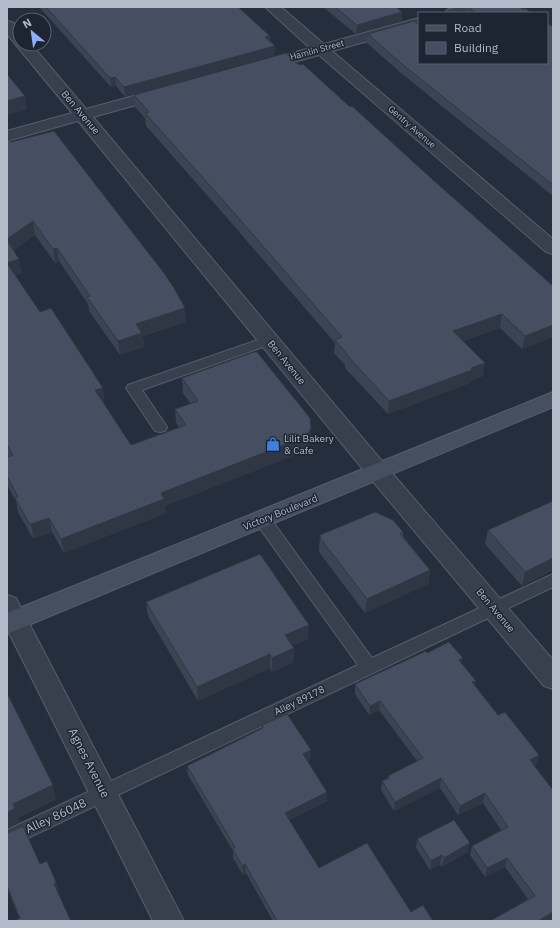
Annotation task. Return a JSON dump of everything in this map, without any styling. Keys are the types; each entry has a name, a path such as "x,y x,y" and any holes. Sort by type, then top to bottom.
{"main road":[{"name":"Victory Boulevard","path":"10,617 262,519 553,399"}],"street":[{"name":"Gentry Avenue","path":"272,7 553,248"},
{"path":"456,12 473,7"},
{"name":"Hamlin Street","path":"244,70 418,22"},
{"name":"Ben Avenue","path":"30,52 378,472 553,678"},
{"path":"7,136 175,89"},
{"name":"Agnes Avenue","path":"10,617 105,793 169,921"}],"lane":[{"path":"160,427 133,388 269,340"},
{"path":"262,519 370,667"},
{"name":"Alley 89178","path":"105,793 553,580"},
{"name":"Alley 86048","path":"7,839 105,793"}],"building":[{"path":"46,7 238,7 270,36 265,37 275,46 124,87 115,77 110,78"},
{"path":"335,7 396,7 402,12 357,25"},
{"path":"468,7 520,7 530,12 475,12"},
{"path":"414,21 418,24 418,64 548,64 548,24 553,27 553,185 402,64 368,34"},
{"path":"286,53 299,65 303,64 350,107 352,106 553,286 553,325 525,336 502,314 453,331 485,363 471,368 472,370 389,401 335,340 342,337 145,113 149,112 134,95"},
{"path":"7,74 25,96 7,101"},
{"path":"54,131 164,273 185,308 136,324 142,333 118,341 87,297 90,296 57,248 53,249 33,221 7,239 7,136 11,142"},
{"path":"7,240 19,259 7,263"},
{"path":"7,263 40,312 51,308 103,388 95,390 131,445 186,425 175,409 198,401 182,378 254,352 257,352 310,418 311,427 309,432 302,438 161,493 164,499 61,539 49,518 31,524 29,523 15,498 18,497 7,476 7,457 13,455 7,445"},
{"path":"553,501 553,558 525,572 488,530"},
{"path":"375,512 393,520 403,532 400,534 430,570 367,599 320,538 320,535"},
{"path":"260,554 309,625 285,635 294,648 272,658 270,654 197,687 146,602"},
{"path":"449,642 463,658 459,660 476,681 472,682 498,715 505,712 539,755 530,760 553,790 553,912 538,921 490,921 535,896 507,858 487,868 472,846 508,827 485,793 460,806 441,778 395,802 382,781 389,778 388,776 423,758 380,701 370,706 355,684"},
{"path":"7,693 53,785 13,804 15,808 7,813"},
{"path":"287,714 311,750 303,754 327,792 285,813 319,868 367,843 411,912 423,905 433,921 277,921 245,864 242,866 233,849 235,847 187,766 263,728 262,725"},
{"path":"454,820 470,843 444,858 442,855 431,861 417,839"},
{"path":"23,826 40,864 47,861 56,882 54,884 71,921 14,921 20,918 7,886 7,833"}],"place":[{"name":"Lilit Bakery & Cafe","path":"273,444"}]}
